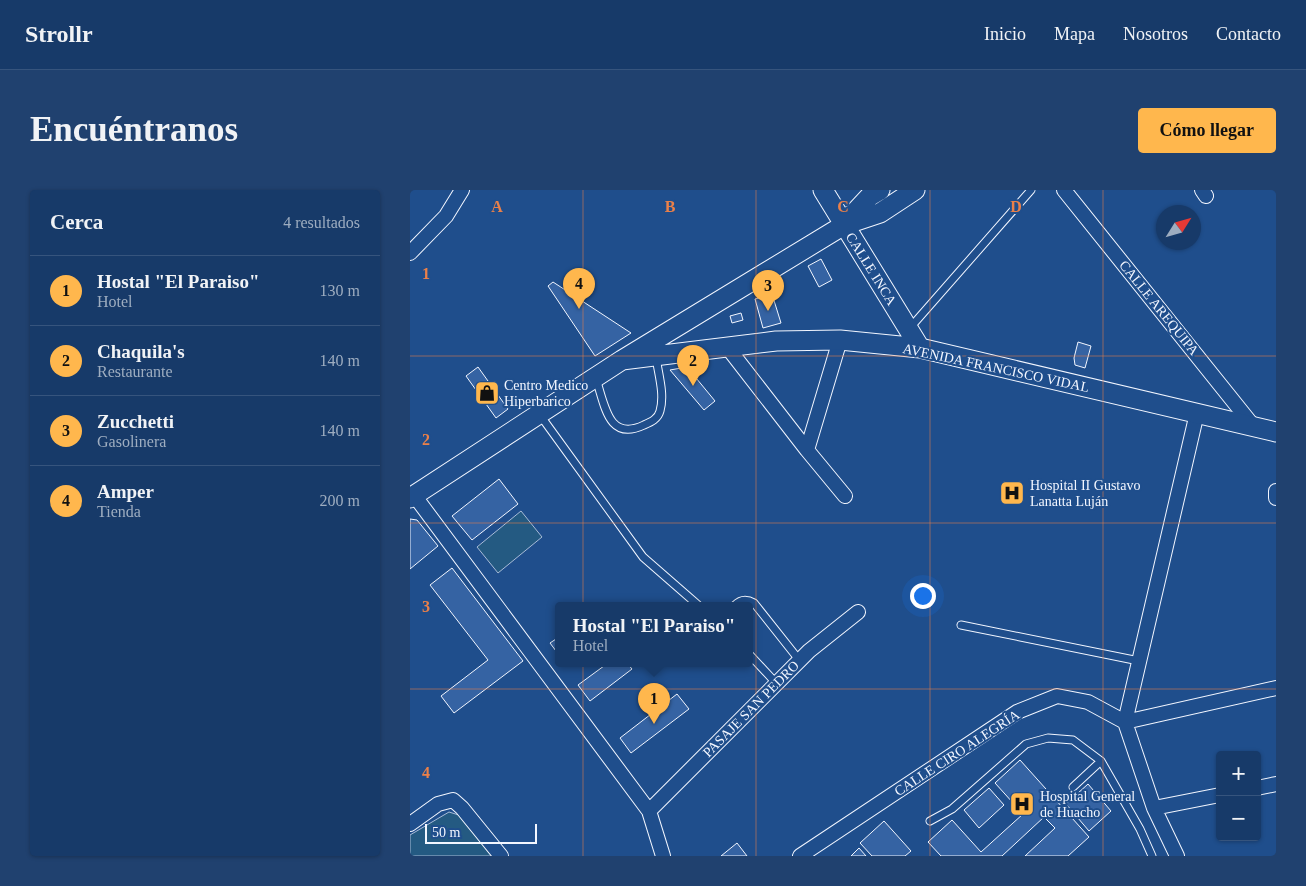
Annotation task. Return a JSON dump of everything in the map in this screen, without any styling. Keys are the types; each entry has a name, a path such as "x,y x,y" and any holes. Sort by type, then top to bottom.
{"street":[{"path":"410,253 446,216 462,190"},
{"name":"CALLE INCA","path":"823,190 920,348"},
{"path":"844,225 870,196 880,190"},
{"path":"663,856 649,812 412,496 540,415 622,360 844,225 880,213 915,190"},
{"name":"CALLE AREQUIPA","path":"1064,190 1254,427"},
{"path":"806,450 840,340"},
{"name":"AVENIDA FRANCISCO VIDAL","path":"622,360 776,341 840,340 920,348 1276,432"},
{"path":"728,348 806,450 845,496"},
{"path":"1177,856 1154,808 1125,722 1197,413"},
{"path":"1276,491 1276,498"},
{"name":"PASAJE SAN PEDRO","path":"649,812 776,683 858,612"},
{"path":"1125,722 1276,688"},
{"name":"CALLE CIRO ALEGRÍA","path":"800,856 1017,712 1057,696 1088,702 1125,722"},
{"path":"1261,787 1276,784"},
{"path":"1154,808 1216,796"},
{"path":"410,824 438,804 453,800 462,808 502,856"}],"lane":[{"path":"908,329 1030,190"},
{"path":"595,378 610,419 615,426 623,431 635,430 656,420 660,410 661,392 656,356"},
{"path":"540,415 643,557 695,602"},
{"path":"738,602 748,599 752,602"},
{"path":"753,602 800,661"},
{"path":"961,626 1139,661"},
{"path":"753,658 776,683"},
{"path":"930,820 952,809 1026,744 1048,738 1073,740 1102,761 1140,829 1152,856"},
{"path":"1073,787 1102,761"}],"shaded area":[{"path":"521,511 542,537 498,573 477,547"},
{"path":"449,812 462,816 497,856 410,856 410,835"}],"building":[{"path":"821,259 832,280 819,287 808,266"},
{"path":"553,282 631,333 595,356 548,286"},
{"path":"772,294 781,323 763,328 755,299"},
{"path":"741,313 743,320 732,323 730,316"},
{"path":"1078,342 1091,346 1085,368 1075,365 1074,358"},
{"name":"Centro Medico Hiperbarico","path":"478,367 508,409 496,418 466,376"},
{"path":"687,367 715,401 704,410 670,370"},
{"path":"499,479 518,504 472,540 452,516"},
{"path":"410,519 417,520 438,546 410,569"},
{"path":"452,568 523,661 454,713 441,696 488,660 430,585"},
{"path":"555,640 555,650 550,643"},
{"path":"603,667 630,667 632,669 590,701 578,685"},
{"path":"677,694 689,709 631,753 620,738"},
{"path":"1020,760 1089,837 1068,856 1025,856 1055,828 1044,817 1002,856 941,856 928,842 952,820 981,852 1023,814 995,783"},
{"path":"1088,784 1111,811 1089,831 1066,804"},
{"path":"989,788 1004,805 979,828 964,810"},
{"path":"884,821 911,851 905,856 872,856 860,843"},
{"path":"737,843 747,856 721,856"},
{"path":"859,848 866,856 851,856"}],"place":[{"name":"Amper","path":"579,309"},
{"name":"Zucchetti","path":"768,311"},
{"name":"Chaquila's","path":"693,386"},
{"name":"Centro Medico Hiperbarico","path":"487,393"},
{"name":"Hospital II Gustavo Lanatta Luján","path":"1012,493"},
{"name":"Hostal \"El Paraiso\"","path":"654,724"},
{"name":"Hospital General de Huacho","path":"1022,804"}]}
